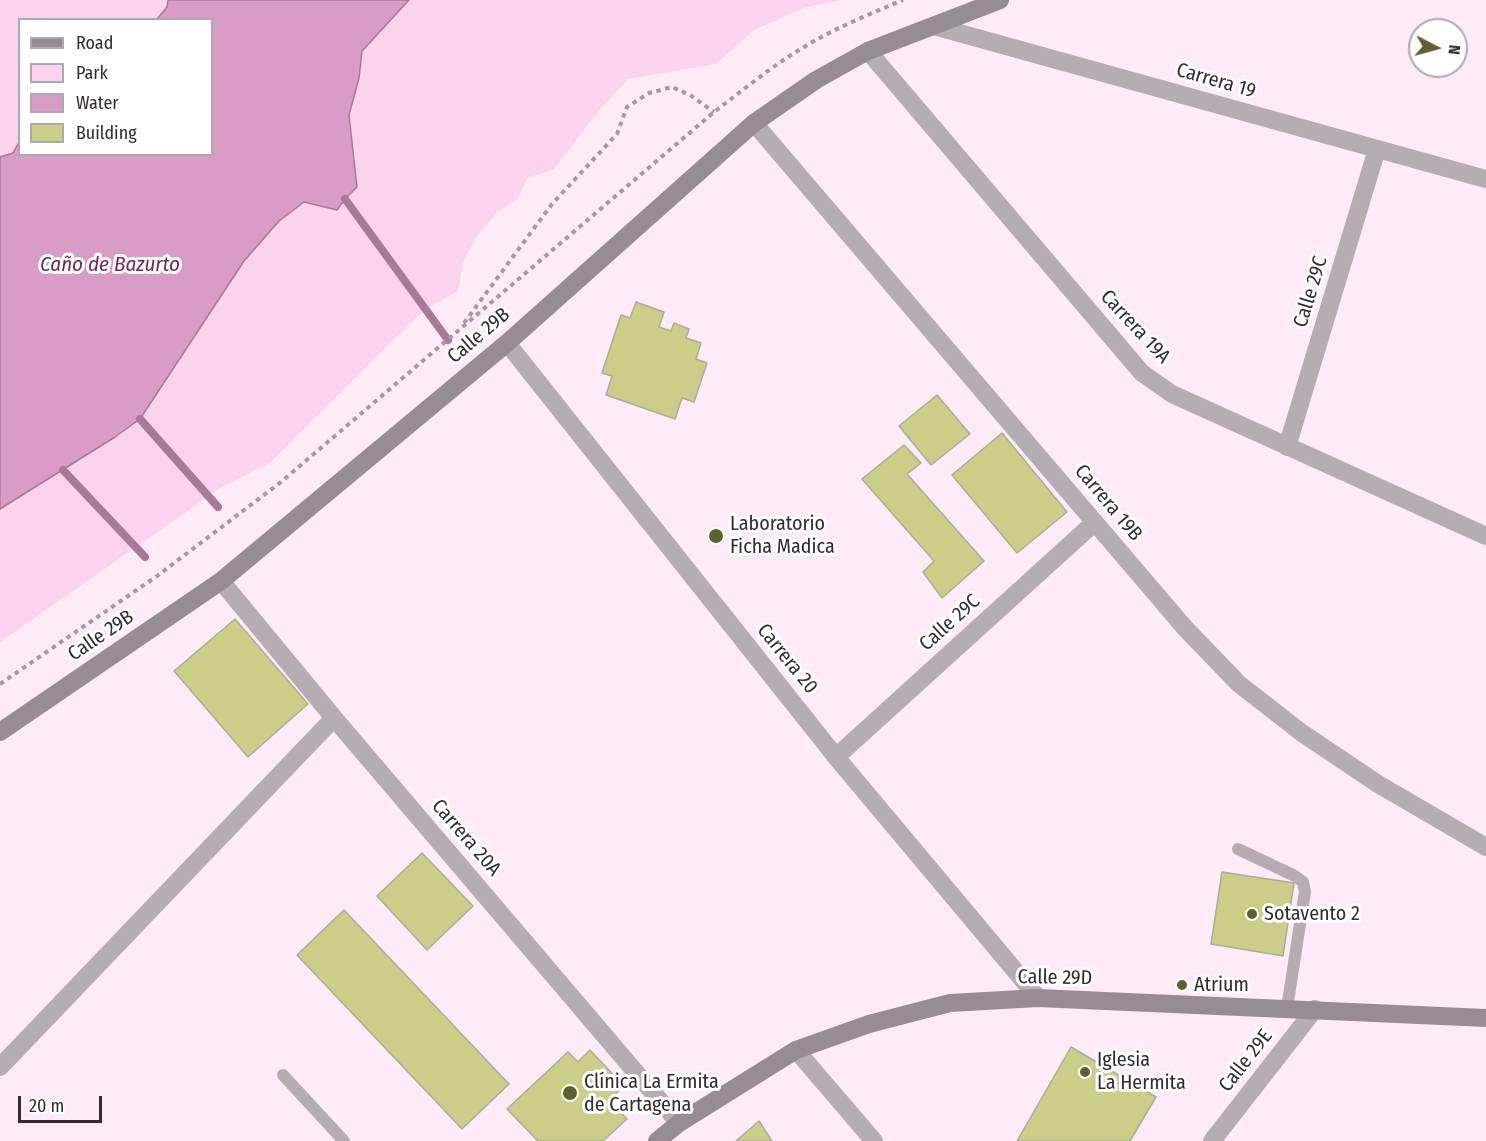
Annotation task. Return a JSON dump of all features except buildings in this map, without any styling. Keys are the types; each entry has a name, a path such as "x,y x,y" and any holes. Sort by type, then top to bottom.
{"main road":[{"name":"Calle 29B","path":"0,732 221,581 507,343 754,123 816,80 868,51 1000,0"},
{"name":"Calle 29D","path":"657,1141 679,1123 796,1050 869,1024 950,1003 1038,998 1486,1018"}],"street":[{"name":"Carrera 19","path":"934,26 1486,179"},
{"name":"Carrera 19A","path":"868,51 1142,373 1172,394 1486,536"},
{"name":"Carrera 19B","path":"754,123 1185,628 1239,684 1302,733 1378,784 1486,847"},
{"name":"Calle 29C","path":"1287,447 1377,149"},
{"name":"Carrera 20","path":"507,343 836,757 1038,998"},
{"name":"Calle 29C","path":"836,757 1095,522"},
{"name":"Carrera 20A","path":"221,581 334,718 679,1123"},
{"path":"0,1067 334,718"},
{"name":"Calle 29E","path":"1212,1141 1315,1009"},
{"path":"796,1050 874,1141"}],"lane":[{"path":"1238,849 1303,882 1305,892 1287,1008"},
{"path":"283,1075 344,1141"}],"path":[{"path":"0,684 157,576 280,483 714,112 756,80 804,47 854,21 903,0"},
{"path":"459,330 552,204 617,135 627,107 649,93 672,87 690,95 714,112"}],"green space":[{"path":"0,0 168,0 167,7 158,18 18,18 18,144 13,153 0,157"},
{"path":"409,0 842,0 806,7 754,30 716,64 628,79 596,114 554,169 527,178 518,199 497,212 476,237 463,263 458,291 424,310 271,462 222,487 0,642 0,509 140,419 244,261 279,221 304,202 337,210 357,187 349,115 362,51"}],"water":[{"name":"Caño de Bazurto","path":"168,0 409,0 362,51 359,78 349,115 357,187 337,210 304,202 279,221 244,261 140,419 0,509 0,157 13,153 18,144 18,156 213,156 213,18 158,18 167,7"}],"waterway":[{"path":"345,199 448,340"},
{"path":"140,419 218,507"},
{"path":"63,470 145,557"}],"place":[{"name":"Laboratorio Ficha Madica","path":"716,536"},
{"name":"Sotavento 2","path":"1252,914"},
{"name":"Atrium","path":"1182,985"},
{"name":"Iglesia La Hermita","path":"1085,1072"},
{"name":"Clínica La Ermita de Cartagena","path":"570,1093"}]}
